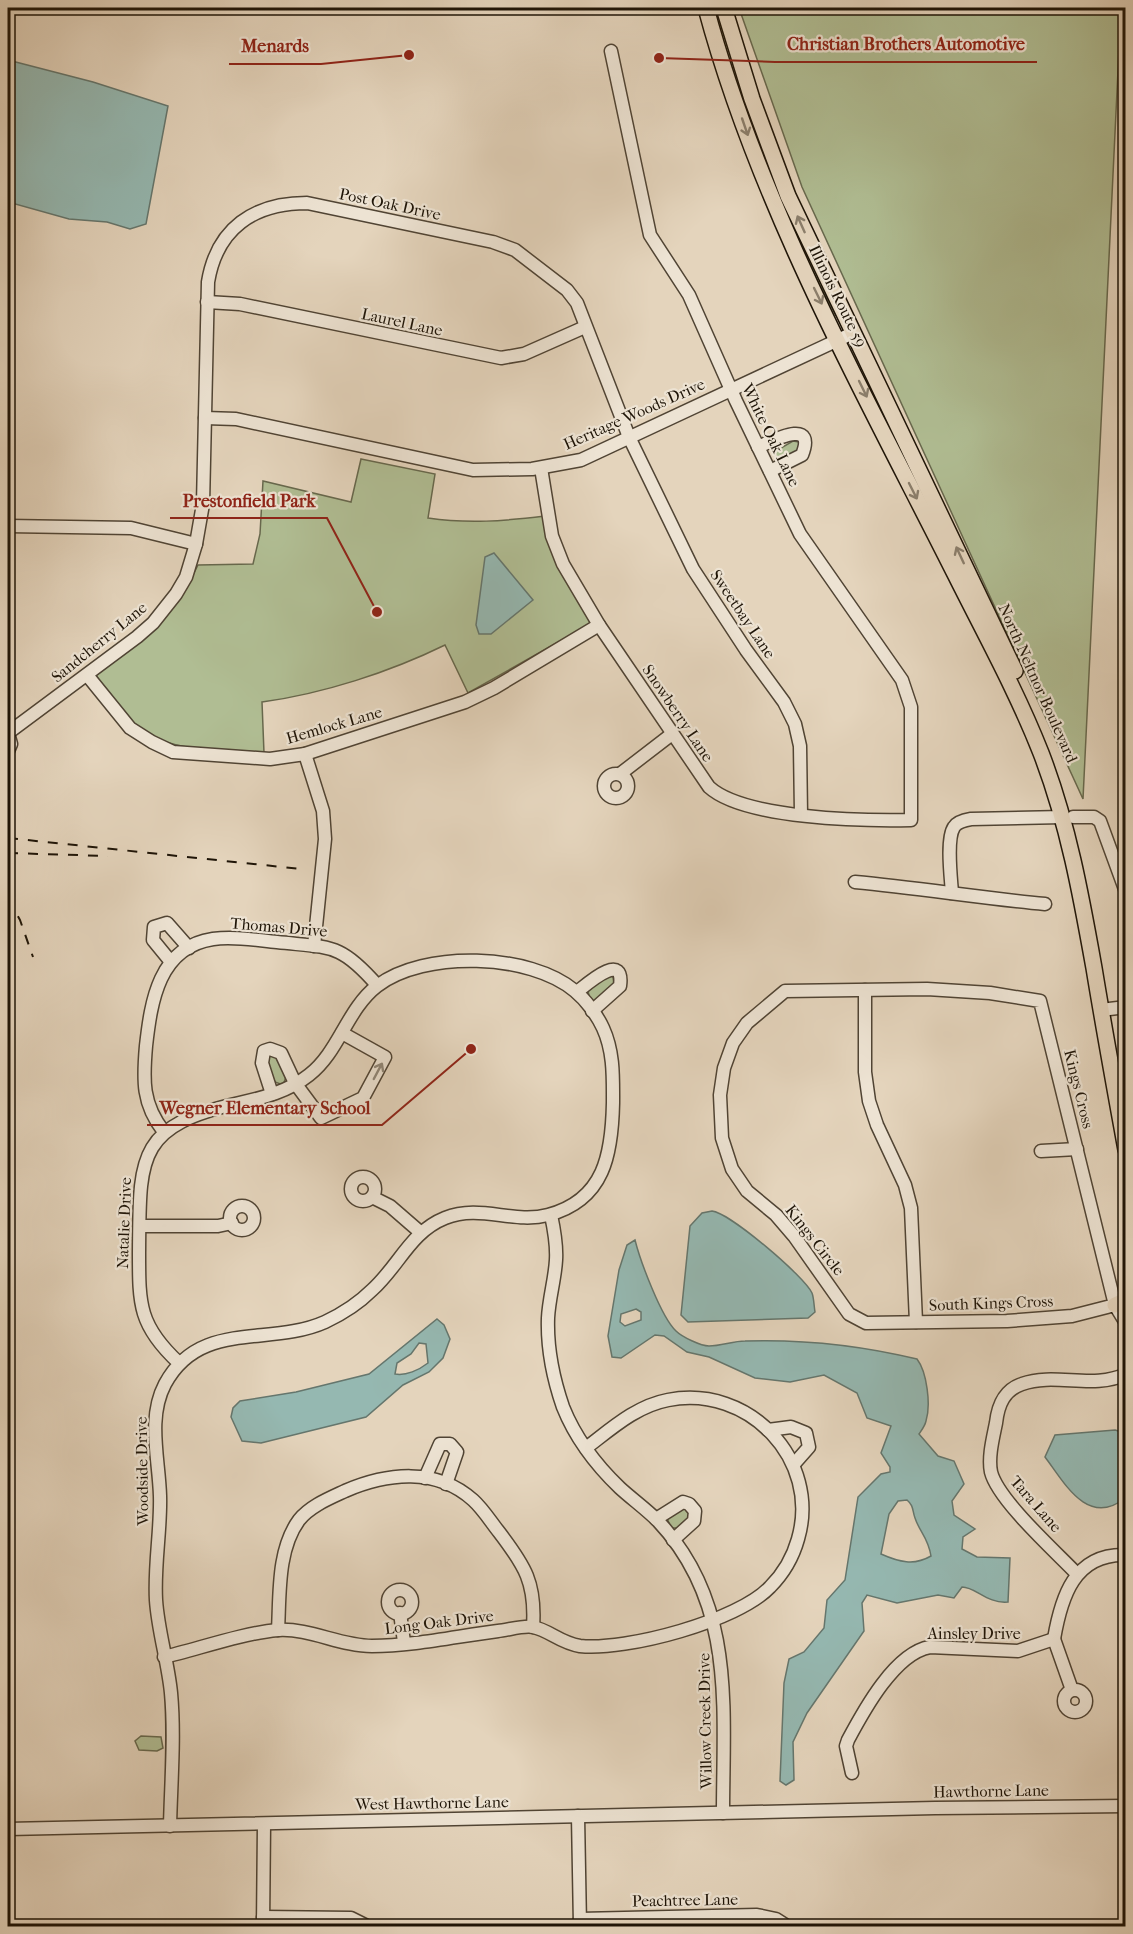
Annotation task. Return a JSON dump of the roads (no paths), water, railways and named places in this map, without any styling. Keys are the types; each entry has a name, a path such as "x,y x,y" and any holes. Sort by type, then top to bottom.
{"main road":[{"name":"Illinois Route 59","path":"706,8 775,205 937,507"},
{"name":"Illinois Route 59","path":"724,8 752,99 777,167 846,336 963,589"},
{"name":"North Neltnor Boulevard","path":"937,507 1040,723 1068,817 1091,922 1101,981 1113,1008 1125,1092"},
{"name":"North Neltnor Boulevard","path":"963,589 1032,732 1068,817"},
{"name":"North Neltnor Boulevard","path":"1113,1008 1125,1150"}],"street":[{"name":"White Oak Lane","path":"611,51 650,235 689,296 730,388 810,551 902,680 911,707 911,820"},
{"name":"Post Oak Drive","path":"205,418 207,302 211,266 219,247 231,231 246,218 263,208 286,203 307,203 493,242 515,250 567,290 577,303 629,437"},
{"name":"Laurel Lane","path":"207,302 240,304 501,358 524,354 585,327"},
{"name":"Heritage Woods Drive","path":"205,418 236,419 472,470 541,468 581,460 730,388 846,336"},
{"name":"Sandcherry Lane","path":"8,751 11,744 8,733 137,637 165,610 186,577 196,544 202,504 205,418"},
{"path":"758,447 787,434 802,437 804,442 802,455 770,471"},
{"name":"Sweetbay Lane","path":"629,437 693,569 793,718 801,746 801,814"},
{"name":"Snowberry Lane","path":"541,468 552,536 563,564 598,625 709,788 720,797 759,810 875,821 911,820"},
{"path":"8,526 131,528 196,544"},
{"name":"Hemlock Lane","path":"87,675 130,728 142,737 173,752 270,759 305,754 465,702 494,688 598,625"},
{"path":"620,774 672,734"},
{"path":"305,754 323,811 325,839 314,946"},
{"path":"952,893 951,839 954,826 958,823 971,819 1068,817 1094,818 1100,821 1125,892"},
{"path":"855,882 1045,904"},
{"path":"171,962 153,940 154,927 161,923 170,925 189,948"},
{"name":"Thomas Drive","path":"164,1132 146,1104 143,1079 152,998 160,976 171,962 189,948 205,940 224,938 314,946 345,953 377,986"},
{"path":"377,986 426,964 454,961 534,970 556,978 577,992 592,1011 608,1040 612,1062 612,1140 603,1169 589,1192 571,1206 551,1215"},
{"path":"577,992 603,971 610,969 618,972 621,978 620,986 592,1011"},
{"name":"Natalie Drive","path":"179,1363 149,1331 141,1313 139,1294 142,1172 149,1154 164,1132 196,1113 272,1094 311,1074 342,1033 354,1011 377,986"},
{"name":"Kings Circle","path":"866,1323 849,1314 794,1236 776,1215 747,1191 732,1168 722,1138 720,1095 724,1068 733,1043 747,1023 785,991 931,989"},
{"name":"Kings Cross","path":"931,989 990,993 1040,1000 1077,1149 1125,1323"},
{"path":"865,990 866,1072 869,1101 877,1125 905,1185 911,1208 916,1322"},
{"path":"272,1094 262,1063 264,1051 277,1050 281,1053 296,1083 321,1118 363,1098 385,1057 342,1033"},
{"path":"1041,1151 1077,1149"},
{"path":"372,1197 390,1206 420,1232"},
{"name":"Woodside Drive","path":"170,1826 172,1704 156,1597 160,1500 156,1420 164,1387 179,1363 205,1345 222,1339 291,1333 339,1314 374,1289 420,1232 447,1217 468,1212 526,1217 551,1215"},
{"name":"Willow Creek Drive","path":"551,1215 556,1252 548,1318 550,1358 564,1409 586,1448 620,1488 656,1519 673,1540 699,1581 714,1618 721,1649 723,1683 723,1813"},
{"path":"140,1226 218,1226 231,1223"},
{"name":"South Kings Cross","path":"866,1323 1007,1321 1071,1316 1120,1300"},
{"name":"Tara Lane","path":"1076,1573 1008,1501 994,1479 991,1456 998,1409 1007,1392 1023,1383 1107,1380 1125,1374"},
{"path":"278,1630 283,1561 300,1519 334,1496 371,1480 401,1475 446,1484 473,1500 521,1562 534,1594 533,1627 572,1644 611,1646 654,1638 714,1618 755,1600 770,1588 788,1564 797,1543 802,1512 794,1464 782,1445 744,1412 726,1403 707,1399 676,1398 638,1411 586,1448"},
{"path":"768,1431 791,1427 806,1433 808,1447 794,1464"},
{"path":"425,1478 435,1449 440,1444 450,1444 457,1452 446,1484"},
{"path":"656,1519 682,1502 693,1507 696,1511 694,1521 673,1540"},
{"path":"1072,1690 1054,1639 1064,1595 1076,1573 1101,1559 1125,1556"},
{"path":"400,1613 404,1642"},
{"name":"Long Oak Drive","path":"164,1657 278,1630 304,1632 363,1646 533,1627"},
{"name":"Ainsley Drive","path":"852,1773 846,1746 848,1740 891,1674 907,1656 930,1647 1023,1651 1054,1639"},
{"name":"Hawthorne Lane","path":"857,1810 1125,1806"},
{"name":"West Hawthorne Lane","path":"8,1829 857,1810"},
{"path":"578,1816 580,1923"},
{"path":"264,1824 263,1922 351,1918 367,1926"},
{"name":"Peachtree Lane","path":"580,1923 757,1915 776,1919 788,1926"}],"water":[{"path":"8,60 93,82 168,106 146,224 130,229 107,222 69,219 8,202"},
{"path":"494,553 533,600 491,634 479,634 476,625 485,557"},
{"path":"712,1211 721,1214 749,1233 796,1273 812,1293 815,1312 808,1318 688,1322 681,1315 690,1226 702,1213"},
{"path":"635,1240 652,1288 670,1324 676,1331 697,1343 709,1346 745,1341 810,1342 874,1350 917,1359 926,1380 928,1398 926,1421 919,1434 938,1456 954,1461 964,1484 952,1501 954,1515 975,1529 963,1537 962,1549 977,1557 1010,1558 1008,1602 994,1600 962,1587 954,1598 938,1595 897,1603 867,1595 862,1603 864,1631 807,1713 793,1742 794,1780 786,1785 780,1781 784,1683 789,1659 804,1652 824,1628 827,1600 845,1580 858,1497 881,1474 890,1472 890,1467 881,1453 891,1426 867,1418 857,1393 824,1375 790,1382 755,1378 709,1357 687,1352 664,1336 655,1335 621,1358 612,1357 608,1336 619,1270 627,1245","holes":["636,1309 641,1312 641,1320 625,1326 620,1322 621,1314","907,1500 912,1506 931,1556 912,1562 900,1561 881,1554 889,1514 898,1501"]},
{"path":"437,1319 444,1325 450,1339 443,1358 429,1372 403,1385 366,1417 261,1443 242,1441 231,1417 233,1408 240,1401 296,1392 369,1374","holes":["419,1343 426,1344 428,1363 412,1372 395,1374 397,1363 411,1354"]},
{"path":"1115,1430 1122,1432 1124,1438 1124,1499 1111,1506 1099,1508 1088,1505 1069,1489 1045,1457 1055,1435"}],"railway":[{"path":"8,838 301,869"},
{"path":"8,853 108,856"},
{"path":"8,899 20,920 33,957"}],"place":[{"name":"Menards","path":"409,55"},
{"name":"Christian Brothers Automotive","path":"659,58"},
{"name":"Prestonfield Park","path":"377,612"},
{"name":"Wegner Elementary School","path":"471,1049"}]}
